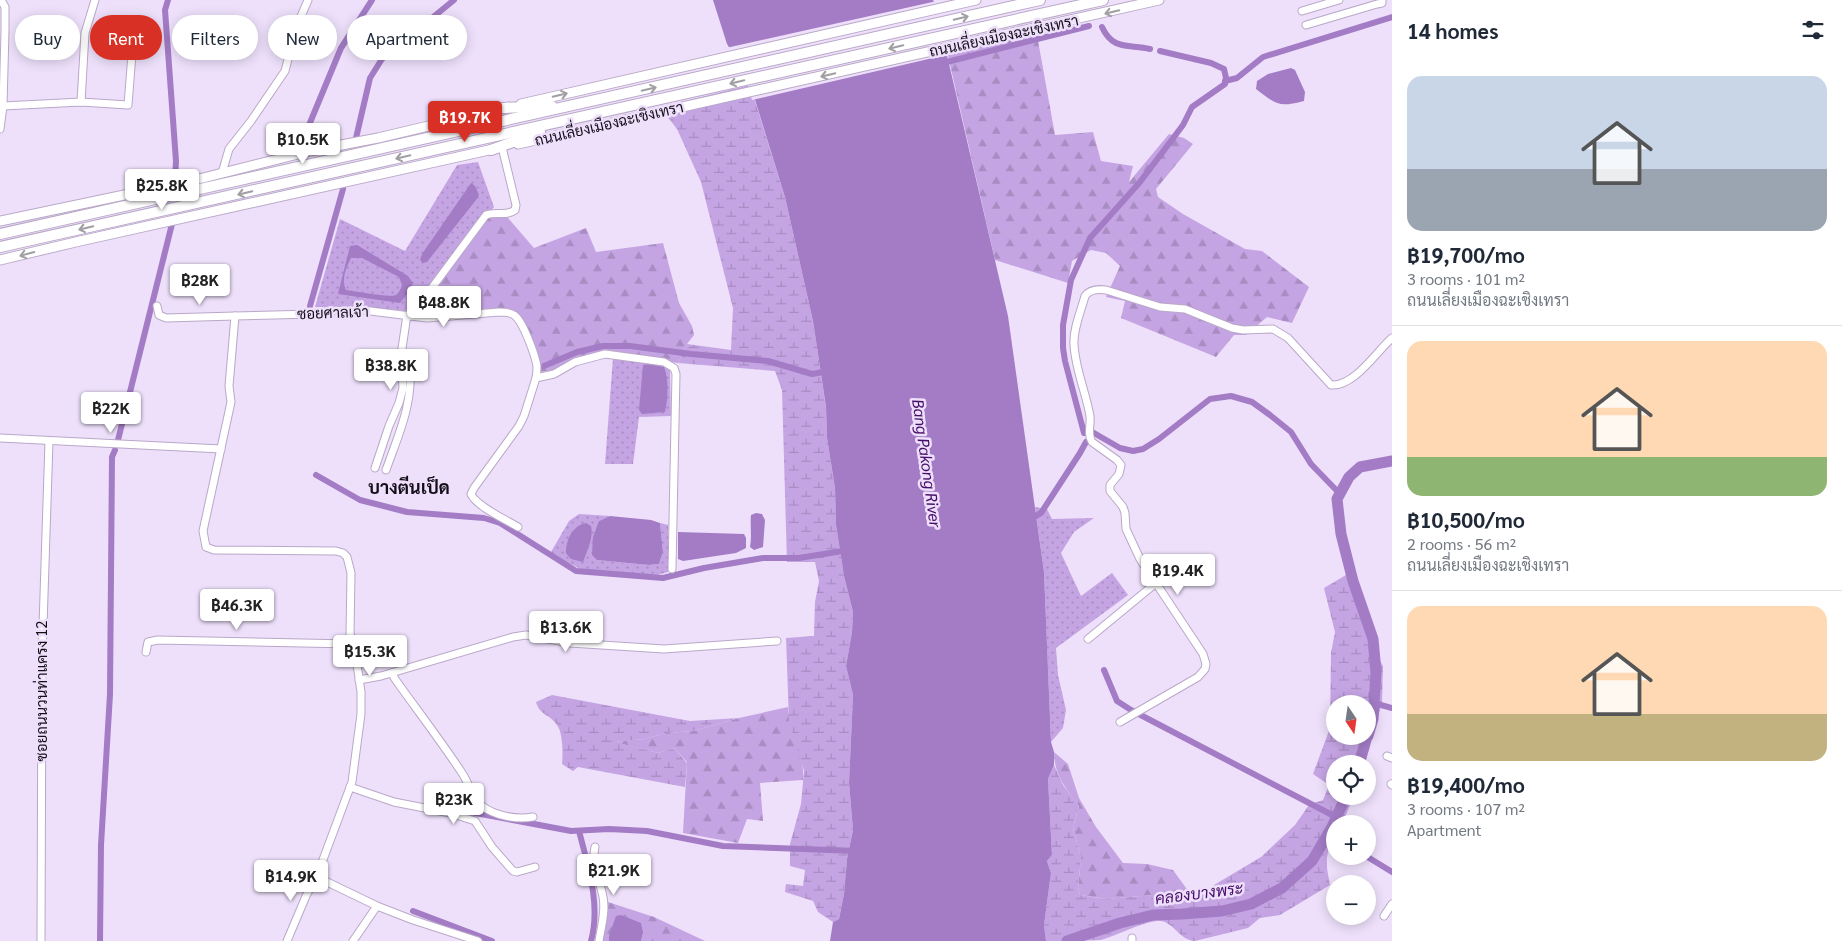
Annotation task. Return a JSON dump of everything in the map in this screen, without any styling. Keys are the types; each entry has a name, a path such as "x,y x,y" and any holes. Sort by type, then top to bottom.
{"highway":[{"name":"ถนนเลี่ยงเมืองฉะเชิงเทรา","path":"0,234 1040,0"},
{"name":"ถนนเลี่ยงเมืองฉะเชิงเทรา","path":"0,247 1103,0"},
{"path":"503,108 581,104"},
{"path":"491,150 584,117"}],"main road":[{"path":"0,221 222,173 310,151 378,138 976,0"},
{"name":"ถนนเลี่ยงเมืองฉะเชิงเทรา","path":"0,260 1159,0"}],"street":[{"path":"0,129 3,106 5,7 1,0"},
{"path":"81,102 85,33 95,0"},
{"path":"222,173 229,149 252,121 285,71 296,28 308,0"},
{"path":"1302,11 1339,0"},
{"path":"1306,25 1377,4 1382,2 1382,0"},
{"path":"3,106 81,102 128,104 132,60"},
{"path":"375,468 403,388 401,358 403,334 409,316 486,215 492,213 508,214 515,210 516,205 502,147"},
{"path":"1120,722 1198,676 1205,669 1206,664 1198,646 1140,559 1129,537 1123,507 1110,491 1110,485 1119,474 1121,465 1092,442 1090,416 1077,364 1075,336 1087,293 1097,289 1160,307 1185,309 1232,328 1243,330 1273,329 1288,338 1331,385 1346,380 1363,368 1392,338"},
{"name":"ซอยศาลเจ้า","path":"157,306 162,317 314,314 330,311 362,310 427,318 499,312 512,314 520,323 535,360 536,378 522,421 471,494 483,506 518,527"},
{"path":"235,316 230,386 231,404 203,532 206,547 214,550 336,551 343,553 349,560 351,573 349,621 359,680 361,714 350,787 318,873 287,941"},
{"path":"536,378 554,374 575,362 605,354 664,362 674,368 676,374 672,569"},
{"path":"386,470 409,402 410,363 401,358"},
{"path":"0,438 221,449"},
{"name":"ซอยถนนวนท่าแครง 12","path":"42,941 42,657 49,440"},
{"path":"1088,639 1156,583"},
{"path":"359,680 526,635 570,643 664,649 777,641"},
{"path":"146,652 148,642 158,640 352,644"},
{"path":"392,672 395,679 463,775 477,801 500,815 533,817"},
{"path":"350,787 394,802 450,813 475,821 492,847 513,871 517,872 535,867"},
{"path":"595,847 594,856 597,877 604,899 599,941"},
{"path":"318,873 323,880 377,906 478,941"},
{"path":"1384,916 1392,904"},
{"path":"353,941 377,906"}],"green space":[{"path":"1035,24 1055,135 1093,132 1101,161 1133,166 1129,182 1169,134 1184,138 1193,144 1156,189 1158,197 1183,214 1245,249 1262,251 1309,287 1292,323 1267,317 1246,335 1234,335 1216,357 1121,318 1125,301 1106,297 1120,266 1106,253 1091,250 1072,261 1068,283 995,260 945,43"},
{"path":"750,85 785,197 813,321 826,408 827,438 835,488 836,525 844,576 853,612 852,632 846,666 853,695 849,783 853,830 839,919 833,922 818,912 813,901 785,892 786,884 803,886 805,870 790,866 790,844 801,804 804,771 789,721 786,638 814,636 815,602 819,581 815,562 787,562 782,390 775,371 678,363 687,344 731,350 733,308 701,182 677,129 660,107"},
{"path":"478,162 494,207 411,309 405,311 365,307 315,307 340,219 405,251 457,165"},
{"path":"502,211 534,248 586,228 596,252 663,243 679,303 692,326 694,335 687,344 678,363 604,352 550,371 540,372 527,331 504,310 421,315 416,313 488,218"},
{"path":"613,358 662,364 669,366 670,371 671,416 639,417 633,464 605,464"},
{"path":"1035,507 1047,509 1052,519 1094,518 1074,532 1061,553 1081,596 1112,573 1128,595 1056,648 1058,675 1066,710 1063,728 1051,742 1044,572"},
{"path":"579,514 610,516 599,521 597,560 649,565 659,564 663,552 660,523 668,525 668,572 657,575 583,570 564,561 551,552 569,521"},
{"path":"1346,575 1370,643 1383,666 1382,703 1376,725 1376,695 1330,695 1331,653 1335,632 1324,588"},
{"path":"552,695 690,721 739,718 693,731 666,733 644,739 616,742 658,753 674,748 687,763 685,787 578,767 573,771 562,764 562,744 559,729 554,721 540,710 536,702"},
{"path":"788,707 791,725 802,762 803,780 760,783 763,821 747,819 738,843 683,833 687,762 674,748 658,753 614,742 644,739 666,733 693,731"},
{"path":"1326,739 1326,745 1370,745 1368,755 1326,755 1326,783 1313,774"},
{"path":"1054,752 1068,764 1079,798 1096,827 1123,863 1147,864 1173,870 1189,892 1106,899 1080,895 1078,887 1081,858 1073,828 1079,806 1058,775"},
{"path":"1054,765 1063,785 1079,806 1073,828 1081,858 1078,887 1080,895 1105,899 1189,892 1209,888 1261,857 1295,825 1309,805 1323,800 1326,792 1326,805 1350,805 1346,815 1326,815 1326,865 1328,875 1326,875 1326,887 1280,915 1260,918 1248,928 1195,941 1185,938 1167,923 1156,921 1101,940 1046,941 1044,925 1051,873 1047,861 1052,855 1048,779"},
{"path":"608,902 654,917 705,941 641,941 643,933 609,936 609,941 599,941"}],"water":[{"name":"Bang Pakong River","path":"713,0 933,0 935,4 1008,316 1044,572 1051,742 1054,752 1054,765 1048,779 1052,855 1047,861 1051,873 1044,925 1046,941 830,941 833,922 839,919 853,830 849,783 853,695 846,666 852,632 853,612 844,576 836,525 835,488 827,438 826,407 813,321 785,197 748,77 727,44"},
{"path":"1291,68 1295,70 1305,92 1304,101 1288,104 1278,103 1256,89 1257,81 1268,74"},
{"path":"471,183 475,186 479,195 476,200 427,262 423,263 420,260 422,254"},
{"path":"357,245 408,276 413,283 411,289 400,303 338,294 350,246","holes":["351,258 362,258 399,277 402,285 396,295 388,296 346,290 344,278"]},
{"path":"649,364 664,367 668,389 665,412 642,414 639,410 643,365"},
{"path":"756,513 762,514 765,520 763,547 754,550 750,547 751,515"},
{"path":"610,516 651,520 660,523 663,552 659,564 649,565 597,560 592,555 593,537 599,521"},
{"path":"586,523 591,526 592,535 583,562 571,559 566,553 566,548 574,530"},
{"path":"678,532 744,534 746,548 736,553 683,561 678,559"},
{"path":"621,915 641,923 643,933 641,941 609,941 616,916"}],"pier":[{"path":"937,1 950,54 752,100 746,78 726,48"}],"waterway":[{"path":"168,0 165,10 176,161 175,180"},
{"path":"302,142 341,48 372,0"},
{"path":"356,138 370,78 382,59 454,0"},
{"path":"1225,81 1237,78 1263,57 1392,17"},
{"path":"943,63 1089,26"},
{"path":"1102,27 1106,35 1116,43 1150,49"},
{"path":"1084,433 1063,348 1063,325 1071,280 1090,238 1140,182 1183,125 1192,107 1225,84 1224,69 1211,63 1160,51"},
{"path":"310,306 343,189"},
{"path":"118,440 172,224"},
{"path":"544,366 577,352 603,346 630,346 768,361 812,374 829,371"},
{"path":"1087,429 1120,448 1133,451 1143,449 1159,439 1210,399 1231,396 1252,402 1291,432 1311,464 1340,494"},
{"path":"1030,519 1041,513 1086,442"},
{"path":"100,941 101,845 110,694 112,457 115,450"},
{"name":"คลองบางพระ","path":"1375,695 1376,672 1373,639 1353,581 1341,534 1337,499 1349,477 1360,467 1392,461"},
{"path":"316,475 360,500 407,512 484,518 500,523 576,571 663,578 704,568 763,558 799,558 849,550"},
{"path":"1104,670 1117,701 1131,710 1332,815"},
{"path":"1376,704 1392,708"},
{"name":"คลองบางพระ","path":"1362,755 1364,745"},
{"name":"คลองบางพระ","path":"1067,941 1120,923 1153,915 1222,911 1251,904 1282,888 1312,861 1332,827 1342,805"},
{"path":"454,809 571,831 609,829 647,831 723,846 857,851"},
{"path":"579,831 594,900 595,914 591,941"},
{"path":"1376,862 1392,872"},
{"path":"413,911 492,941"}],"district":[{"name":"บางตีนเป็ด","path":"409,488"}]}
